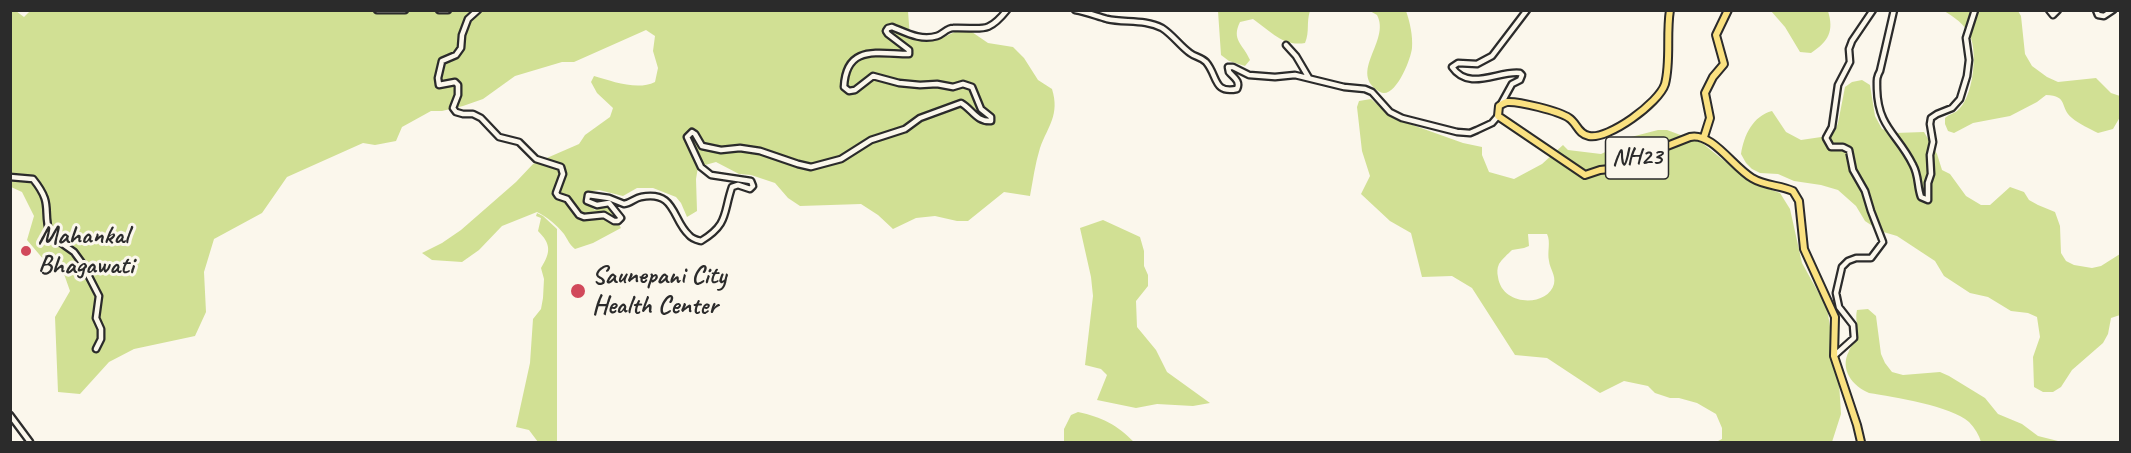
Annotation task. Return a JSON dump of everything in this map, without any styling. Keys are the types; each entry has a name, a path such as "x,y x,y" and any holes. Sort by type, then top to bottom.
{"main road":[{"name":"NH23","path":"1501,105 1512,103 1560,113 1570,118 1583,134 1592,136 1605,133 1639,114 1653,103 1665,84 1670,10"},
{"path":"1704,137 1710,118 1705,93 1713,77 1724,64 1716,35 1728,10"},
{"path":"1498,116 1497,108 1501,105"},
{"name":"NH23","path":"1498,116 1585,175 1600,170 1619,168 1690,137 1704,137 1752,178 1796,193 1799,201 1804,249 1835,317 1834,356 1861,442"}],"street":[{"path":"377,10 405,10"},
{"path":"439,10 448,10"},
{"path":"478,10 468,19 462,35 461,48 456,55 442,61 440,68 439,85 454,82 458,85 458,95 453,108 456,112 473,114 499,137 519,142 536,159 561,167 563,174 556,193 567,199 579,215 584,217 604,215 614,221 621,218 609,203 597,205 587,201 588,195 609,198 624,204 638,197 651,195 672,206 684,230 691,238 701,241 714,234 721,224 728,208 732,187 738,185 750,189 753,186 751,182 711,175 701,167 687,137 692,132 702,146 721,150 740,148 760,151 811,166 841,159 871,140 905,129 920,118 962,103 970,112 985,122 991,121 991,117 981,109 972,87 963,84 953,87 937,84 920,85 899,83 873,76 855,90 844,87 851,63 864,53 909,54 909,50 888,34 886,31 888,28 892,27 916,37 930,38 950,28 987,28 996,24 1007,10"},
{"path":"1075,10 1104,18 1159,26 1191,54 1205,60 1221,88 1227,91 1237,89 1239,86 1238,81 1228,72 1228,67 1233,67 1249,75 1275,77 1294,75 1344,87 1365,89 1372,92 1390,112 1443,130 1470,133 1492,123 1498,116"},
{"path":"1501,105 1512,84 1520,80 1522,75 1520,73 1511,72 1480,80 1461,74 1452,68 1458,63 1477,64 1492,56 1527,10"},
{"path":"1834,356 1854,338 1853,325 1839,307 1836,293 1842,267 1848,261 1856,258 1871,258 1883,242 1865,191 1853,170 1850,150 1843,147 1831,147 1826,138 1832,127 1838,85 1850,62 1849,49 1873,10"},
{"path":"1894,10 1880,71 1876,78 1880,114 1914,166 1919,177 1918,189 1921,197 1928,200 1928,183 1931,174 1931,118 1952,108 1963,91 1969,60 1966,38 1975,10"},
{"path":"2049,10 2053,15 2058,10"},
{"path":"2096,10 2098,15 2104,16 2113,10"},
{"path":"1286,45 1296,56 1309,78"},
{"path":"10,177 33,179 38,185 48,204 46,218 50,235 74,252 99,296 96,318 100,324 101,339 96,349"},
{"path":"10,416 30,442"}],"green space":[{"path":"31,10 908,11 910,38 925,42 940,39 957,31 969,30 988,43 1013,47 1024,58 1038,80 1052,89 1055,106 1052,120 1038,154 1030,196 1004,192 968,221 935,216 916,218 893,229 861,204 800,206 788,198 775,183 751,175 739,174 716,162 698,167 697,211 687,217 676,197 653,188 637,188 623,196 599,190 587,192 583,201 595,210 604,206 611,210 621,228 593,243 575,249 558,227 537,212 502,226 479,250 462,262 432,260 422,253 461,230 533,164 579,144 585,135 610,117 613,108 597,93 591,82 594,76 640,86 655,82 658,68 653,51 655,36 646,30 574,62 562,62 515,76 483,99 442,111 431,111 402,127 396,141 375,145 363,143 287,177 262,213 214,239 204,272 206,312 195,336 134,349 109,362 80,394 58,392 55,317 70,291 64,274 44,260 27,240 34,216 22,192 11,187 10,11 16,11 24,17"},
{"path":"1218,11 1310,11 1305,43 1297,44 1283,40 1253,19 1240,22 1237,38 1250,60 1245,66 1229,61 1221,55"},
{"path":"1370,11 1406,11 1411,29 1412,48 1409,61 1396,84 1386,93 1380,92 1371,84 1368,76 1368,66 1379,35 1380,25 1377,15"},
{"path":"1771,11 1828,11 1829,35 1811,53 1800,52 1785,27"},
{"path":"1944,11 2018,11 2021,16 2025,54 2032,66 2058,82 2096,78 2111,93 2120,96 2120,117 2113,129 2098,133 2088,128 2068,114 2058,97 2046,95 2010,116 1973,123 1954,133 1948,131 1945,118 1957,111 1967,97 1973,75 1974,53 1970,36 1965,28"},
{"path":"1862,80 1870,85 1875,116 1882,129 1895,133 1924,132 1937,154 1942,170 1950,174 1966,196 1981,205 1990,205 2010,187 2024,192 2029,200 2055,212 2060,226 2061,253 2066,261 2074,265 2092,268 2101,266 2120,254 2120,315 2111,318 2108,334 2103,343 2072,370 2061,387 2053,392 2043,392 2034,387 2033,357 2040,337 2037,317 2028,313 2011,311 1988,297 1970,293 1944,276 1935,261 1897,236 1880,231 1865,221 1856,206 1838,190 1794,181 1778,174 1760,173 1746,163 1741,154 1744,140 1750,127 1760,117 1772,111 1786,132 1801,140 1828,136 1835,131 1838,123 1845,87 1852,82"},
{"path":"1371,99 1393,118 1463,143 1482,147 1482,155 1489,172 1514,179 1542,164 1563,145 1568,150 1601,154 1625,143 1631,137 1667,130 1702,143 1752,183 1780,193 1790,209 1802,263 1827,308 1839,382 1841,414 1832,442 1716,442 1722,439 1722,428 1716,414 1697,403 1670,398 1655,393 1648,386 1624,381 1600,393 1547,358 1515,355 1472,288 1452,276 1422,277 1411,233 1390,221 1361,194 1370,176 1362,151 1357,107 1359,101","holes":["1528,234 1547,234 1549,261 1554,275 1554,284 1550,292 1535,300 1525,300 1508,294 1501,287 1497,270 1499,264 1512,250 1529,246"]},
{"path":"537,213 557,229 557,442 538,442 529,430 516,427 530,363 533,319 541,309 543,298 544,279 541,268 548,253 547,244 538,231 541,218 536,216"},
{"path":"1103,220 1140,237 1148,286 1136,301 1137,327 1156,350 1167,372 1210,403 1193,406 1157,404 1136,408 1097,400 1107,375 1101,369 1085,365 1093,296 1080,228"},
{"path":"1868,309 1876,316 1881,354 1892,372 1903,375 1940,372 1985,398 1998,414 2022,424 2038,436 2058,441 2085,442 1981,442 1969,422 1961,416 1922,403 1863,390 1849,376 1846,358 1857,336 1857,310"},
{"path":"1078,412 1109,422 1134,442 1064,442 1064,429 1071,415"}],"place":[{"name":"Mahankal Bhagawati","path":"26,251"},
{"name":"Saunepani City Health Center","path":"578,291"}]}
